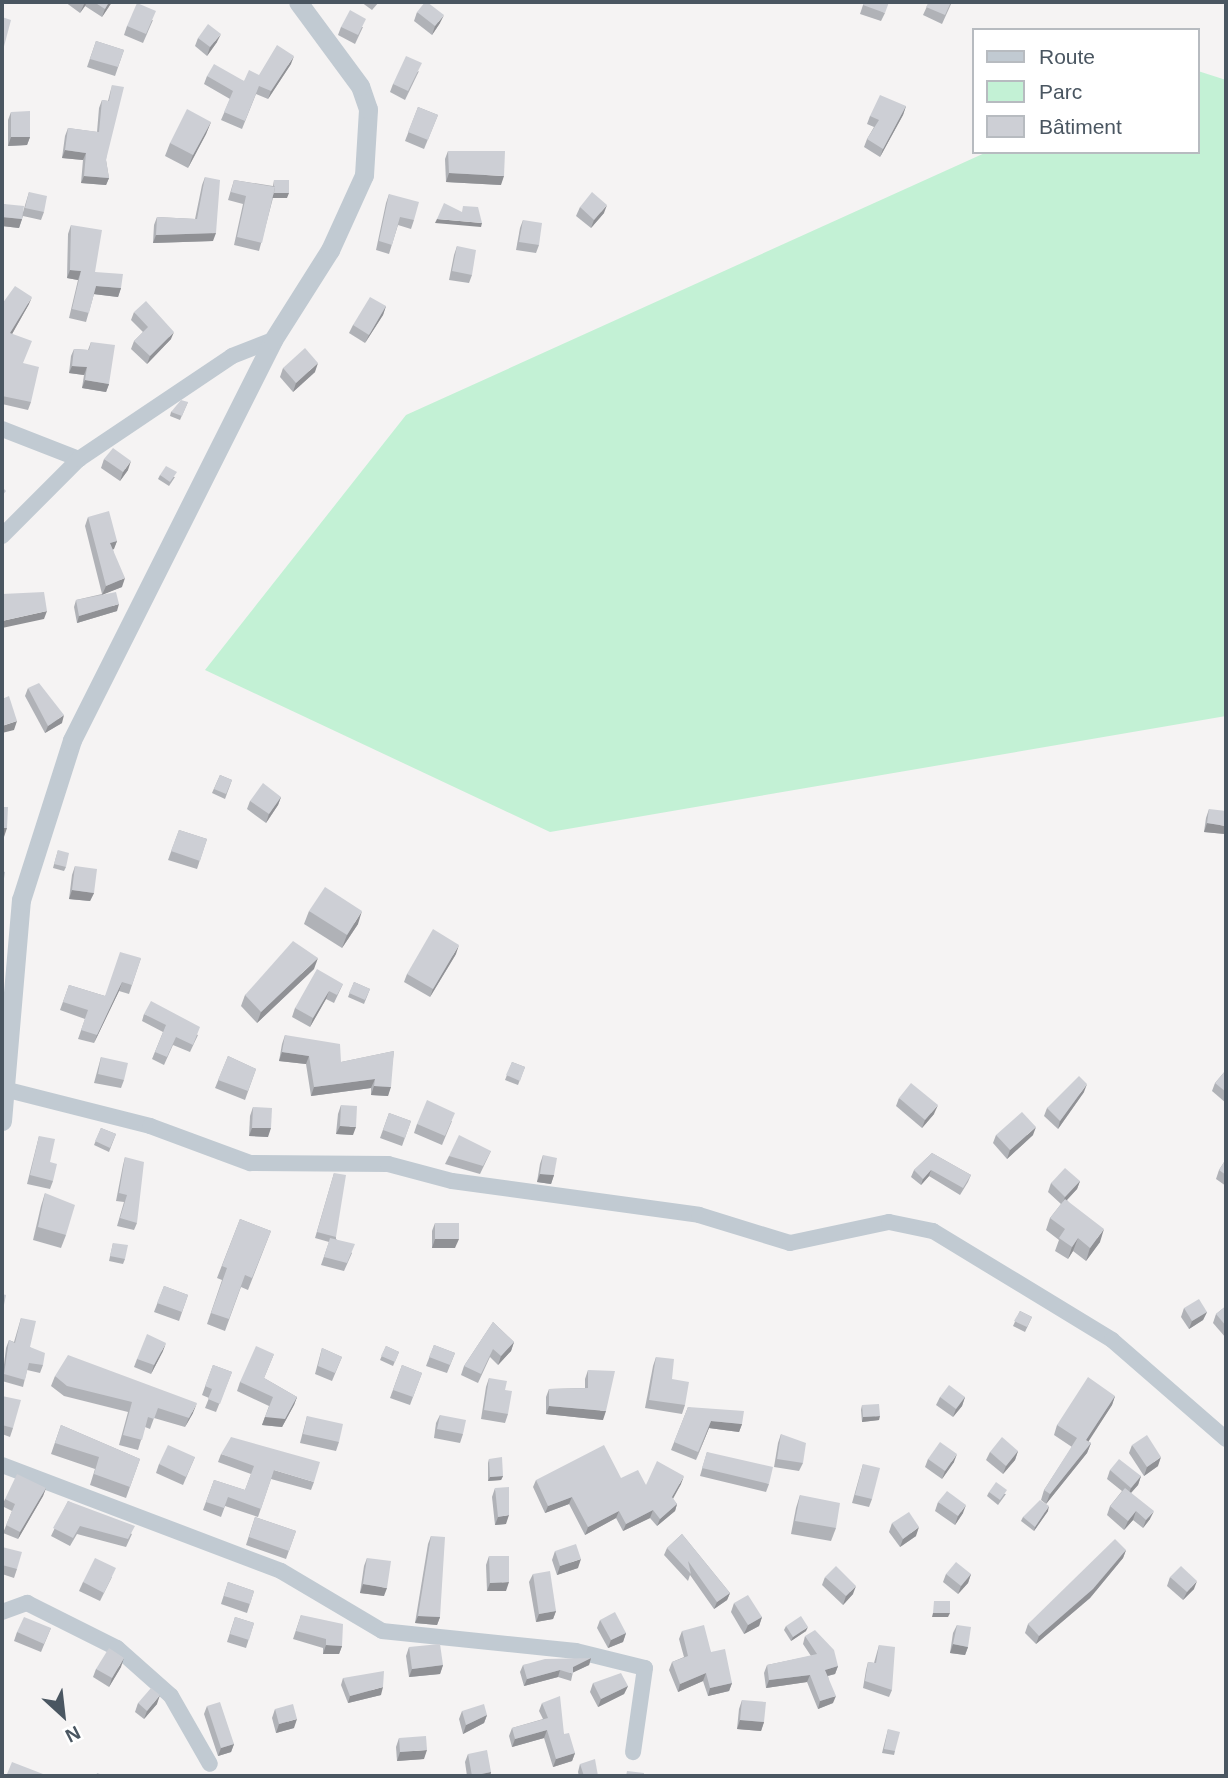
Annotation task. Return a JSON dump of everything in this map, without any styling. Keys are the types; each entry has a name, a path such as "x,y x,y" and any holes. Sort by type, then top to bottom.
{"street":[{"path":"2,1121 21,900 52,792 77,729 273,340 352,209 368,141 360,86 298,2"},
{"path":"2,536 79,459 232,356 273,340"},
{"path":"2,429 79,459"},
{"path":"4,1089 150,1126 250,1163 388,1164 452,1181 699,1215 790,1243 888,1222 933,1231 1112,1340 1226,1439"},
{"path":"2,1465 281,1571 382,1631 576,1651 645,1668 633,1752"},
{"path":"2,1612 27,1603 117,1648 171,1696 210,1764"}],"green space":[{"path":"1200,72 1226,80 1226,716 550,832 205,670 406,415 983,154 1200,154"}],"building":[{"path":"94,2 109,2 105,9"},
{"path":"425,2 444,15 435,26 417,12"},
{"path":"864,2 889,2 885,13 863,5"},
{"path":"929,2 951,2 945,15 926,7"},
{"path":"137,3 156,11 146,34 127,26"},
{"path":"350,10 366,19 358,35 341,27"},
{"path":"2,17 11,20 2,54"},
{"path":"208,24 221,34 210,47 198,38"},
{"path":"96,41 124,50 118,67 90,59"},
{"path":"277,45 294,56 271,91 259,86 245,121 224,112 233,91 207,76 214,64 244,81 249,70 259,75"},
{"path":"406,56 422,63 408,91 393,84"},
{"path":"112,85 124,87 106,160 109,178 84,176 86,153 65,150 68,128 99,132 102,100 109,101"},
{"path":"880,95 906,106 883,149 867,139 879,120 870,116"},
{"path":"418,107 438,115 428,140 408,132"},
{"path":"187,109 211,122 193,155 170,143"},
{"path":"30,111 30,137 11,137 11,112"},
{"path":"448,151 505,151 504,176 449,173"},
{"path":"205,177 220,180 216,233 156,235 157,217 197,219"},
{"path":"234,180 275,187 262,243 237,237 246,196 231,192"},
{"path":"274,180 289,180 289,193 274,193"},
{"path":"29,192 47,196 44,212 25,208"},
{"path":"592,192 607,205 594,220 580,207"},
{"path":"389,194 419,202 414,220 400,217 392,245 379,241"},
{"path":"444,203 462,212 463,206 478,207 482,223 437,219"},
{"path":"4,204 24,206 22,219 2,217"},
{"path":"523,220 542,223 539,245 519,242"},
{"path":"71,225 102,230 95,272 123,274 121,288 96,286 89,313 72,309 81,271 70,270"},
{"path":"457,246 476,250 472,275 452,271"},
{"path":"15,286 32,297 10,333 32,341 23,363 39,367 31,402 2,396 2,304"},
{"path":"370,297 386,306 369,335 353,325"},
{"path":"146,301 174,332 150,356 134,341 148,327 134,312"},
{"path":"91,342 115,345 109,384 85,380 87,367 72,366 74,349 89,350"},
{"path":"305,348 318,363 296,383 283,368"},
{"path":"181,400 188,402 182,416 171,412"},
{"path":"113,448 131,461 123,472 104,459"},
{"path":"166,466 177,472 170,482 160,475"},
{"path":"109,511 117,541 110,543 125,578 106,586 88,517"},
{"path":"44,592 47,611 2,621 2,594"},
{"path":"116,592 119,604 79,616 76,600"},
{"path":"39,683 64,715 48,726 28,688"},
{"path":"9,696 17,721 2,726 2,699"},
{"path":"220,775 232,780 226,794 214,789"},
{"path":"263,783 281,797 269,814 250,801"},
{"path":"2,807 8,807 7,828 2,828"},
{"path":"1209,809 1226,811 1226,826 1207,823"},
{"path":"179,830 207,839 200,861 171,851"},
{"path":"58,850 69,853 66,867 54,864"},
{"path":"75,866 97,869 94,893 72,890"},
{"path":"325,887 362,911 347,935 309,911"},
{"path":"433,929 459,945 433,989 407,974"},
{"path":"293,941 318,958 261,1012 245,995"},
{"path":"120,952 141,958 132,985 122,982 97,1035 81,1030 88,1010 63,1002 69,985 105,996"},
{"path":"317,969 343,984 337,995 329,991 313,1018 295,1008"},
{"path":"354,982 370,989 365,1000 349,993"},
{"path":"151,1001 200,1027 193,1045 176,1037 167,1057 155,1052 166,1025 144,1014"},
{"path":"285,1035 340,1044 341,1062 394,1051 391,1087 374,1086 375,1079 314,1087 309,1056 282,1052"},
{"path":"228,1056 256,1069 248,1091 218,1080"},
{"path":"101,1057 128,1063 124,1080 98,1074"},
{"path":"512,1062 525,1067 520,1081 506,1075"},
{"path":"1226,1070 1226,1092 1215,1083"},
{"path":"1079,1076 1087,1084 1060,1121 1047,1108"},
{"path":"911,1083 938,1105 925,1120 899,1098"},
{"path":"427,1100 455,1113 445,1136 417,1124"},
{"path":"341,1105 357,1106 356,1127 340,1126"},
{"path":"253,1107 272,1108 271,1128 252,1128"},
{"path":"1022,1112 1036,1127 1010,1150 996,1135"},
{"path":"389,1113 411,1121 405,1138 383,1130"},
{"path":"101,1128 116,1134 110,1148 95,1141"},
{"path":"459,1135 491,1151 483,1166 449,1156"},
{"path":"39,1136 55,1139 50,1162 57,1164 53,1181 30,1175"},
{"path":"932,1153 971,1175 963,1188 931,1170 923,1179 914,1170"},
{"path":"543,1155 557,1158 554,1175 540,1174"},
{"path":"125,1157 144,1162 137,1223 120,1218 127,1195 119,1193"},
{"path":"1226,1159 1226,1175 1219,1170"},
{"path":"1065,1168 1080,1181 1065,1197 1051,1183"},
{"path":"334,1173 346,1175 336,1237 317,1232"},
{"path":"45,1193 75,1205 66,1235 38,1227"},
{"path":"1065,1199 1104,1229 1090,1248 1078,1238 1072,1247 1059,1238 1065,1229 1050,1218"},
{"path":"240,1219 271,1231 252,1278 245,1275 229,1319 211,1313 227,1268 222,1266"},
{"path":"435,1223 459,1223 459,1239 435,1239"},
{"path":"330,1238 355,1244 347,1263 324,1257"},
{"path":"113,1243 128,1245 125,1259 110,1256"},
{"path":"164,1286 188,1295 182,1312 157,1303"},
{"path":"2,1294 6,1295 3,1310 2,1310"},
{"path":"1199,1299 1207,1312 1192,1321 1184,1308"},
{"path":"1226,1306 1226,1326 1216,1314"},
{"path":"1020,1311 1032,1317 1027,1327 1014,1321"},
{"path":"21,1318 36,1321 30,1347 45,1353 43,1365 29,1363 25,1380 4,1374 9,1340 15,1343"},
{"path":"493,1322 514,1342 501,1356 493,1349 481,1374 464,1366"},
{"path":"147,1334 166,1343 154,1365 137,1359"},
{"path":"434,1345 455,1353 450,1365 429,1357"},
{"path":"256,1346 274,1354 264,1378 297,1397 285,1419 265,1417 273,1397 240,1382"},
{"path":"386,1346 399,1352 395,1362 381,1356"},
{"path":"322,1348 342,1357 335,1373 318,1366"},
{"path":"68,1355 197,1403 189,1418 158,1408 154,1419 148,1417 142,1440 123,1435 132,1402 67,1386 55,1376"},
{"path":"656,1357 674,1359 672,1379 689,1382 685,1405 649,1400"},
{"path":"213,1365 232,1372 220,1404 208,1399 212,1389 205,1386"},
{"path":"402,1365 422,1373 413,1397 393,1390"},
{"path":"588,1370 615,1371 606,1411 549,1406 549,1389 588,1388"},
{"path":"1088,1377 1115,1396 1086,1440 1091,1443 1050,1494 1044,1490 1077,1438 1057,1425"},
{"path":"489,1378 507,1381 505,1390 512,1391 508,1414 484,1410"},
{"path":"949,1385 965,1397 956,1409 940,1397"},
{"path":"2,1396 21,1400 13,1428 2,1425"},
{"path":"879,1404 880,1416 863,1417 862,1405"},
{"path":"688,1407 744,1411 742,1424 711,1421 698,1452 674,1442"},
{"path":"440,1415 466,1420 463,1434 437,1429"},
{"path":"307,1416 343,1424 339,1442 303,1434"},
{"path":"61,1425 140,1459 130,1487 94,1474 99,1457 55,1443"},
{"path":"781,1434 806,1443 803,1463 777,1459"},
{"path":"1147,1435 1161,1457 1147,1467 1132,1445"},
{"path":"231,1437 320,1462 314,1482 274,1470 261,1509 228,1497 224,1508 206,1502 214,1480 245,1490 254,1466 221,1454"},
{"path":"1002,1437 1018,1451 1006,1466 990,1452"},
{"path":"940,1442 957,1454 945,1471 928,1459"},
{"path":"168,1445 195,1457 186,1477 159,1464"},
{"path":"604,1445 621,1478 638,1470 646,1485 657,1461 684,1476 672,1497 677,1504 660,1519 653,1510 626,1524 619,1511 588,1527 572,1497 548,1506 536,1480"},
{"path":"707,1452 773,1467 769,1484 702,1468"},
{"path":"502,1457 503,1476 490,1477 489,1459"},
{"path":"1119,1459 1141,1476 1131,1488 1110,1470"},
{"path":"863,1464 880,1468 872,1499 855,1495"},
{"path":"17,1474 46,1488 20,1532 6,1525 15,1504 5,1499"},
{"path":"996,1482 1007,1490 1000,1500 989,1492"},
{"path":"509,1487 509,1515 498,1517 495,1488"},
{"path":"1125,1488 1154,1511 1146,1520 1136,1511 1128,1521 1110,1506"},
{"path":"947,1491 966,1505 958,1516 938,1502"},
{"path":"800,1495 840,1503 836,1528 795,1521"},
{"path":"1040,1500 1049,1506 1035,1527 1023,1517"},
{"path":"68,1501 135,1526 128,1539 80,1526 73,1538 53,1528"},
{"path":"909,1512 919,1527 903,1539 892,1523"},
{"path":"255,1517 296,1531 289,1551 249,1537"},
{"path":"682,1534 730,1593 717,1602 688,1561 691,1574 667,1548"},
{"path":"431,1536 445,1537 440,1617 418,1616"},
{"path":"1115,1539 1126,1550 1093,1589 1039,1636 1028,1624"},
{"path":"576,1544 581,1559 560,1566 555,1551"},
{"path":"2,1547 22,1552 17,1569 2,1565"},
{"path":"489,1556 509,1556 509,1582 490,1583"},
{"path":"95,1558 116,1568 104,1593 83,1582"},
{"path":"367,1558 391,1561 387,1588 363,1584"},
{"path":"956,1562 971,1574 961,1586 946,1574"},
{"path":"836,1566 856,1586 846,1596 825,1577"},
{"path":"1181,1566 1197,1581 1187,1592 1170,1577"},
{"path":"550,1571 556,1611 539,1614 533,1574"},
{"path":"228,1582 254,1591 250,1604 224,1596"},
{"path":"748,1595 762,1617 748,1625 734,1603"},
{"path":"934,1601 950,1601 950,1613 933,1613"},
{"path":"615,1612 626,1633 611,1640 600,1620"},
{"path":"301,1615 343,1624 342,1646 326,1645 326,1639 296,1631"},
{"path":"801,1616 808,1627 793,1637 786,1626"},
{"path":"24,1617 51,1628 44,1644 17,1632"},
{"path":"235,1617 254,1623 249,1640 230,1634"},
{"path":"704,1625 711,1652 725,1649 732,1683 710,1688 706,1673 680,1684 672,1662 688,1656 682,1631"},
{"path":"957,1625 971,1627 968,1647 953,1644"},
{"path":"815,1630 834,1650 838,1666 825,1670 836,1696 820,1701 810,1675 769,1680 767,1665 817,1654 805,1636"},
{"path":"440,1644 443,1665 412,1669 409,1647"},
{"path":"879,1645 895,1647 892,1690 865,1681 868,1662 876,1663"},
{"path":"109,1648 124,1658 112,1678 96,1669"},
{"path":"591,1658 573,1667 573,1674 560,1670 527,1679 523,1665 545,1659"},
{"path":"384,1671 383,1687 350,1696 343,1678"},
{"path":"621,1673 628,1686 601,1699 593,1683"},
{"path":"151,1688 160,1695 147,1711 138,1703"},
{"path":"560,1696 564,1734 569,1733 575,1753 556,1759 547,1730 515,1739 512,1728 548,1718 542,1703"},
{"path":"742,1700 766,1702 764,1722 740,1720"},
{"path":"220,1702 234,1744 221,1748 207,1706"},
{"path":"293,1704 297,1719 279,1724 275,1709"},
{"path":"484,1704 487,1715 466,1725 462,1711"},
{"path":"888,1729 900,1732 895,1751 884,1749"},
{"path":"426,1736 427,1750 400,1752 399,1738"},
{"path":"487,1750 491,1772 472,1776 468,1754"},
{"path":"595,1759 598,1776 584,1776 580,1764"},
{"path":"12,1762 43,1774 11,1776 7,1774"},
{"path":"627,1771 644,1773 644,1776 626,1776"}]}
